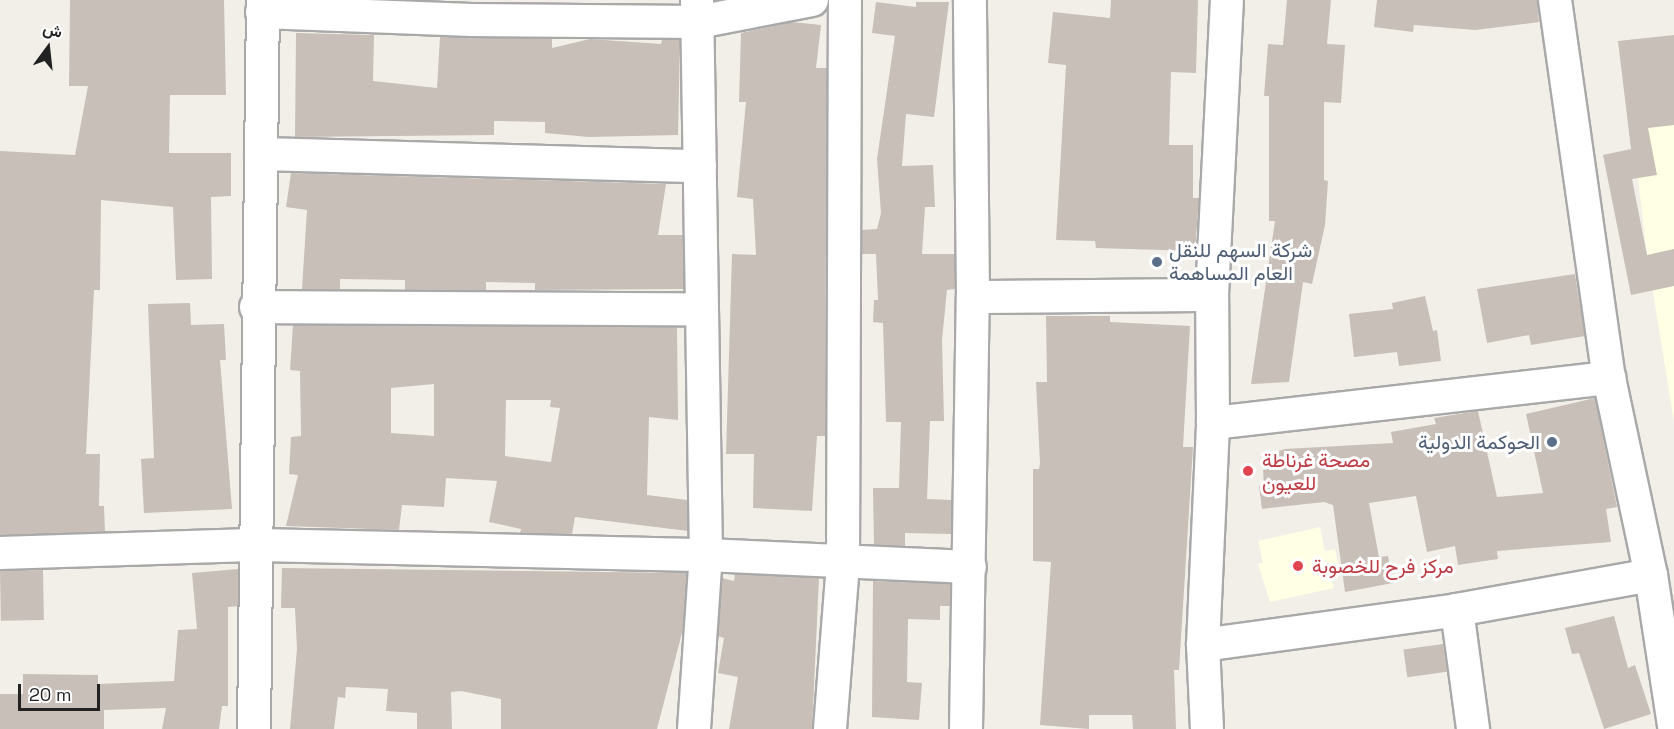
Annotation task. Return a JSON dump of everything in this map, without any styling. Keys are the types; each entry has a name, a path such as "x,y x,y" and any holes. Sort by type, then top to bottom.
{"street":[{"path":"254,729 259,545 256,306 261,154 262,6 472,20 697,11 813,0"},
{"path":"830,729 843,563 845,0"},
{"path":"966,729 973,297 970,0"},
{"path":"1208,729 1203,645 1213,423 1212,295 1227,0"},
{"path":"1555,0 1609,378 1651,575 1674,726"},
{"path":"694,729 706,555 700,309 697,11"},
{"path":"261,154 700,166"},
{"path":"973,297 1212,295"},
{"path":"256,306 700,309"},
{"path":"1213,423 1609,378"},
{"path":"0,553 259,545 706,555 970,567"},
{"path":"1203,645 1457,610 1651,575"},
{"path":"1457,610 1473,729"}],"shaded area":[{"path":"1674,49 1674,422 1647,255 1624,57"},
{"name":"مركز فرح للخصوبة","path":"1320,527 1325,551 1335,549 1339,568 1329,570 1334,588 1270,602 1258,564 1263,563 1258,541"}],"building":[{"path":"70,0 224,0 226,95 170,95 169,153 231,153 231,196 211,197 212,279 176,280 173,207 101,200 100,290 94,290 86,454 100,454 99,506 104,506 105,532 0,535 0,151 75,155 88,86 69,86"},
{"path":"1111,0 1198,0 1196,73 1171,72 1169,145 1193,145 1193,198 1199,198 1195,251 1096,248 1095,241 1056,240 1066,65 1048,63 1053,12 1110,18"},
{"path":"1287,0 1331,0 1327,44 1345,45 1341,103 1324,102 1324,180 1328,181 1325,225 1312,284 1303,282 1289,382 1251,384 1275,221 1269,221 1269,96 1264,96 1268,44 1283,45"},
{"path":"1377,0 1537,0 1539,22 1475,30 1414,25 1413,32 1374,27"},
{"path":"876,2 916,7 916,2 949,2 934,117 906,114 902,166 933,165 935,207 925,207 922,254 955,254 955,289 947,290 942,340 944,421 930,421 927,499 952,500 951,534 905,533 905,546 874,545 873,488 899,488 901,422 886,422 883,323 873,322 874,300 878,300 876,254 862,254 862,230 877,229 881,213 877,159 895,36 872,33"},
{"path":"792,22 821,25 816,68 827,68 825,436 817,436 812,511 753,508 754,454 726,454 732,254 756,255 753,199 737,197 746,102 739,102 741,33"},
{"path":"296,33 374,35 373,81 437,88 440,37 552,39 552,48 590,39 661,44 662,40 680,40 678,135 589,137 545,133 545,122 494,121 494,135 295,137"},
{"path":"1674,35 1674,125 1648,128 1657,175 1632,179 1647,255 1674,249 1674,286 1631,295 1603,155 1631,149 1618,41"},
{"path":"291,173 666,184 658,235 683,235 684,289 535,290 535,283 486,282 486,290 405,290 405,280 340,279 340,289 302,289 307,210 286,207"},
{"path":"1575,274 1585,336 1531,345 1529,335 1487,343 1477,289"},
{"path":"1425,296 1433,331 1437,330 1441,361 1399,366 1397,352 1354,357 1349,314 1393,309 1392,303"},
{"path":"190,303 191,325 224,324 226,360 220,360 232,509 144,513 141,459 154,458 148,304"},
{"path":"1046,316 1110,316 1110,322 1190,326 1183,447 1193,447 1179,670 1174,670 1176,729 1133,729 1132,715 1089,715 1089,729 1040,725 1051,562 1033,561 1033,469 1039,469 1040,463 1036,382 1047,382"},
{"path":"293,325 677,327 678,420 649,417 647,495 687,500 688,531 575,517 572,534 520,533 521,529 489,522 497,481 446,478 444,507 402,505 399,530 286,526 298,475 289,474 291,437 301,436 300,371 290,370","holes":["434,384 434,436 391,433 391,388","506,400 551,400 550,407 560,408 551,462 505,456"]},
{"path":"1595,398 1617,507 1606,509 1611,542 1497,551 1498,559 1458,565 1455,546 1427,552 1416,496 1369,503 1379,557 1388,556 1393,583 1345,592 1333,505 1324,502 1262,509 1259,486 1264,486 1263,470 1270,469 1268,454 1285,449 1393,443 1391,432 1436,424 1434,418 1478,411 1497,497 1543,493 1526,414"},
{"path":"282,568 687,573 683,629 657,729 501,729 501,699 461,691 451,692 452,729 417,729 417,713 386,711 388,689 346,687 345,698 338,697 334,729 290,729 297,649 295,608 281,608"},
{"path":"238,569 238,606 228,607 228,706 222,706 219,729 162,729 166,708 104,710 104,729 0,729 0,694 23,694 23,674 98,675 98,684 174,681 178,630 197,629 192,573"},
{"path":"43,570 44,620 1,621 0,571"},
{"path":"735,574 819,578 812,729 729,729 738,677 718,673 724,638 718,636 722,578 734,581"},
{"path":"873,581 950,584 950,606 940,606 940,620 908,619 907,682 922,683 919,720 872,717"},
{"path":"1614,616 1628,668 1635,665 1651,714 1604,729 1579,653 1572,654 1565,628"},
{"path":"1443,644 1447,672 1407,677 1403,650"}],"place":[{"name":"شركة السهم للنقل العام المساهمة","path":"1157,262"},
{"name":"الحوكمة الدولية","path":"1552,442"},
{"name":"مصحة غرناطة للعيون","path":"1248,471"},
{"name":"مركز فرح للخصوبة","path":"1298,566"}]}
